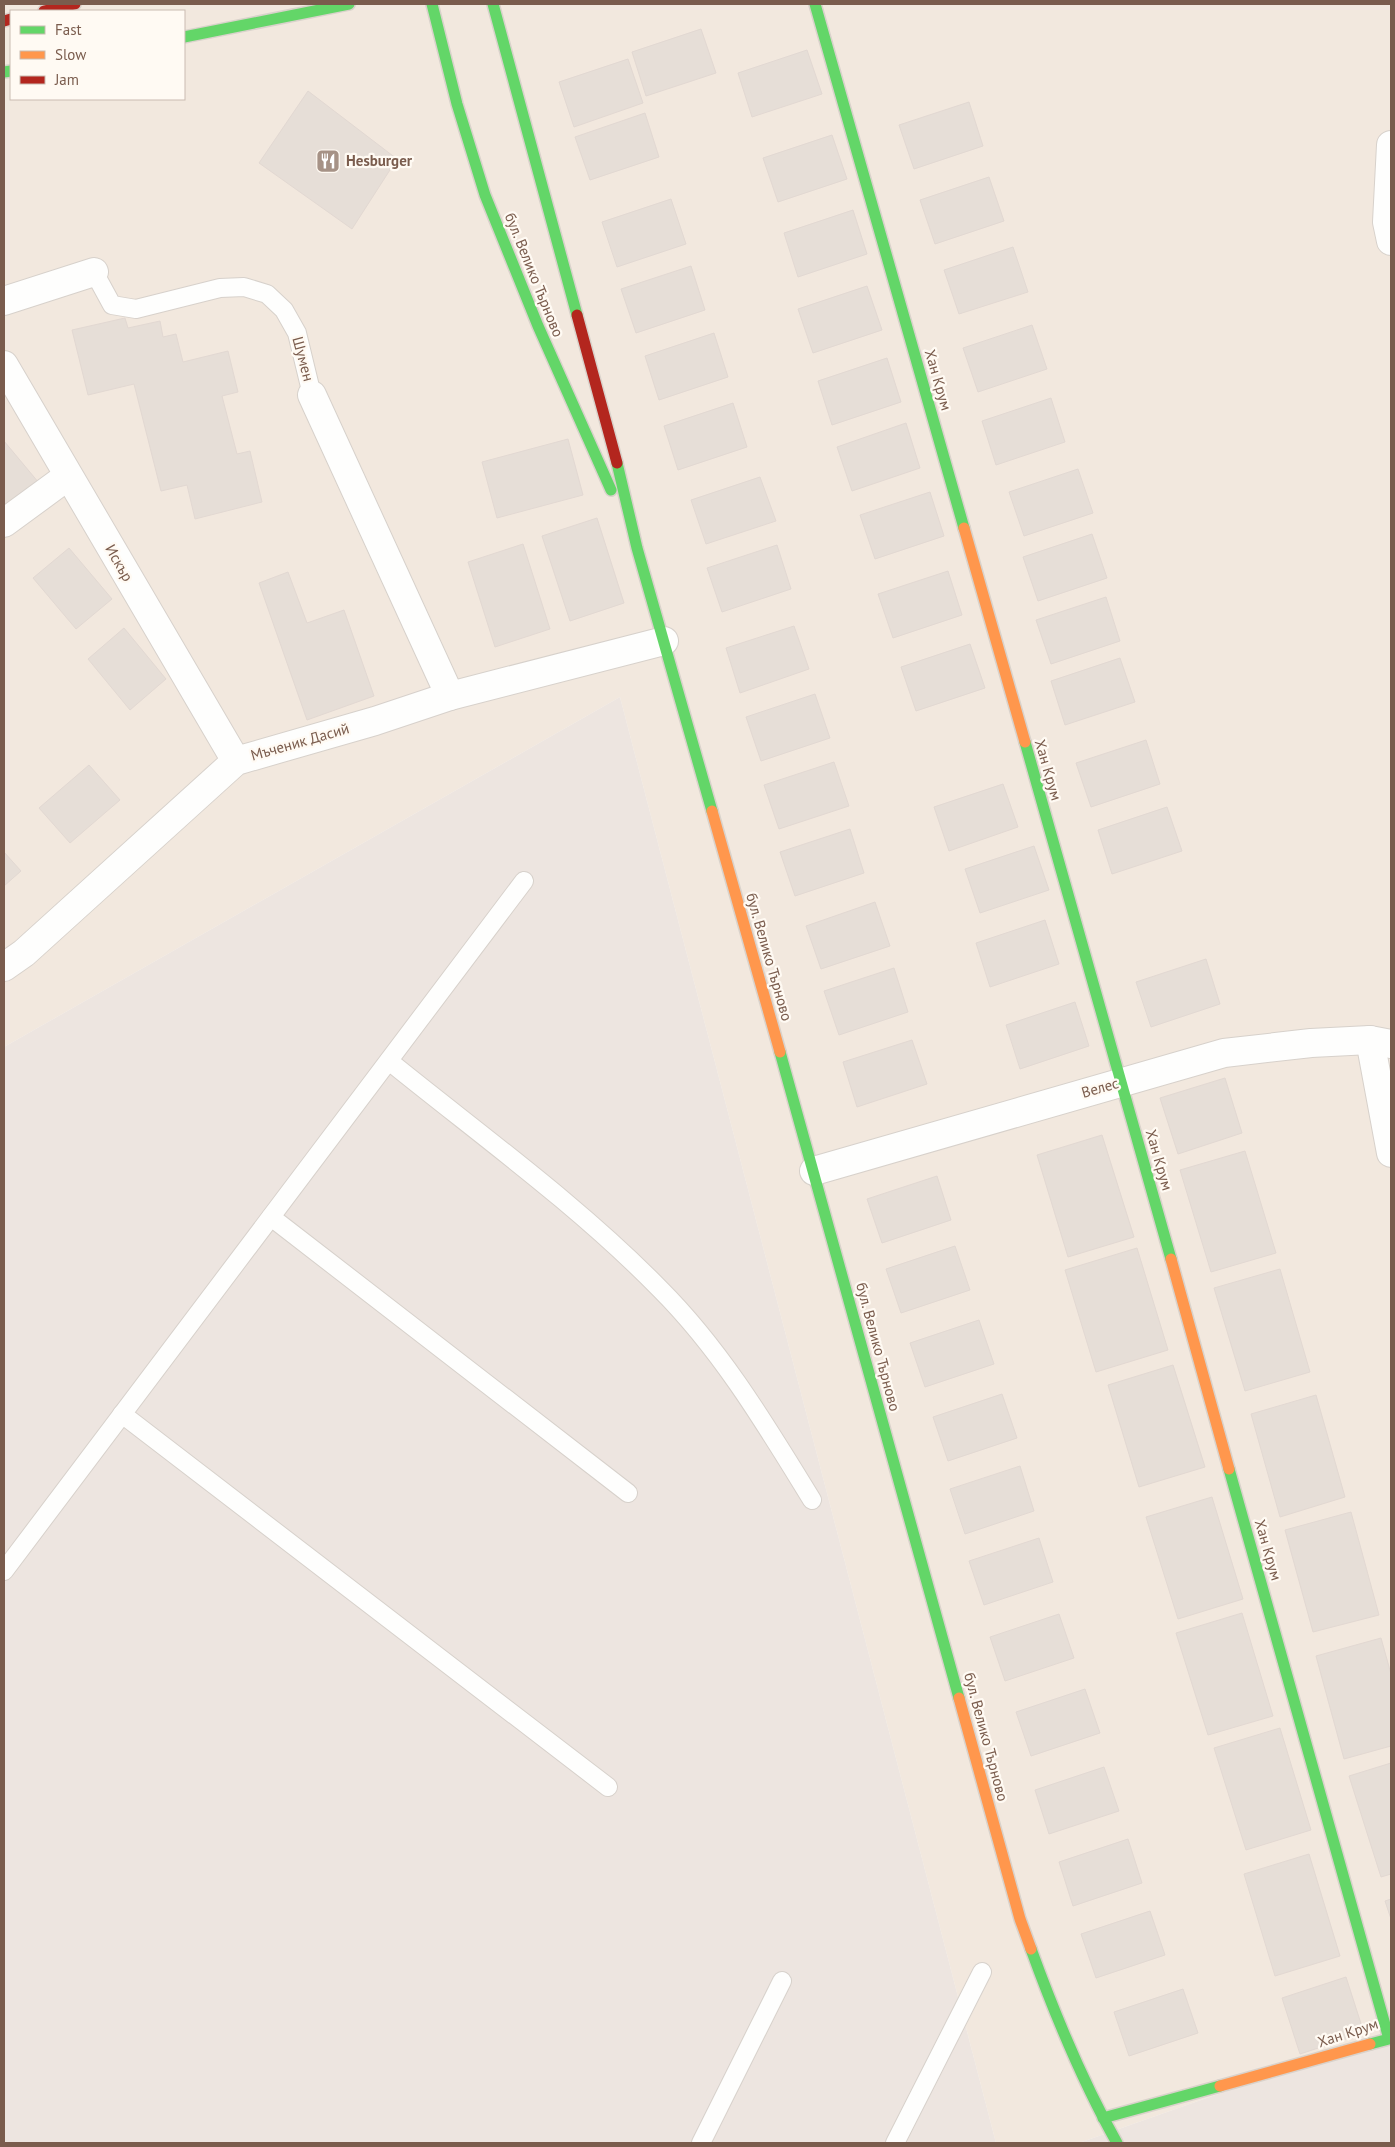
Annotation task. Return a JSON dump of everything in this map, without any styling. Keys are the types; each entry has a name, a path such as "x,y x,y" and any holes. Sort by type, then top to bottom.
{"main road":[{"path":"49,10 76,4"},
{"path":"185,37 349,4"},
{"name":"бул. Велико Търново","path":"432,4 457,104 485,195 538,326 637,548"},
{"name":"бул. Велико Търново","path":"493,4 613,446 637,548 814,1171 1020,1918 1058,2023 1103,2118 1118,2143"},
{"name":"Хан Крум","path":"815,4 1121,1081 1390,2039 1103,2118"}],"street":[{"path":"1391,145 1387,222 1391,242"},
{"name":"Шумен","path":"4,301 26,292 94,272"},
{"name":"Искър","path":"4,365 236,761"},
{"name":"Шумен","path":"312,395 450,696"},
{"path":"4,523 68,476"},
{"name":"Мъченик Дасий","path":"4,967 24,953 236,761 375,721 450,696 664,640"},
{"name":"Велес","path":"814,1171 1121,1081 1224,1053 1312,1043 1380,1042"},
{"path":"1380,1042 1391,1153"}],"lane":[{"name":"Шумен","path":"94,272 112,305 136,309 220,288 244,287 267,294 284,310 297,333 312,395"},
{"path":"4,1571 524,881"},
{"path":"389,1061 585,1219 661,1290 717,1355 764,1423 812,1500"},
{"path":"271,1217 628,1493"},
{"path":"122,1414 608,1787"},
{"path":"896,2143 982,1972"},
{"path":"701,2143 782,1981"}],"shaded area":[{"path":"4,4 1391,4 1391,2033 1079,2143 996,2143 620,697 4,1047"},
{"path":"620,697 996,2143 4,2143 4,1047"},
{"path":"1391,2033 1391,2143 1079,2143"}],"building":[{"path":"701,29 716,73 646,96 632,52"},
{"path":"807,50 822,94 752,117 738,73"},
{"path":"628,59 643,103 574,127 559,82"},
{"name":"Hesburger","path":"308,91 397,159 352,229 259,163"},
{"path":"969,102 983,146 914,169 899,125"},
{"path":"645,113 659,157 590,180 575,137"},
{"path":"832,135 847,179 778,202 763,158"},
{"path":"989,177 1004,221 935,244 920,200"},
{"path":"671,199 686,244 617,267 602,222"},
{"path":"853,210 867,254 798,277 784,233"},
{"path":"1013,247 1028,292 959,314 944,270"},
{"path":"691,266 705,310 636,333 621,289"},
{"path":"867,286 882,330 813,353 798,309"},
{"path":"125,318 128,328 160,321 163,337 176,334 183,362 228,351 238,392 222,396 237,454 250,451 262,502 195,519 187,485 161,491 134,384 88,395 72,330"},
{"path":"1032,325 1047,369 978,392 963,348"},
{"path":"714,333 728,377 659,400 645,356"},
{"path":"887,358 901,402 832,425 818,381"},
{"path":"1051,398 1065,442 996,465 982,421"},
{"path":"733,403 747,447 678,470 664,426"},
{"path":"906,423 920,468 852,491 837,447"},
{"path":"568,439 583,495 497,518 482,462"},
{"path":"4,441 39,483 4,512"},
{"path":"1078,469 1093,513 1024,536 1009,492"},
{"path":"760,477 776,521 706,544 691,500"},
{"path":"930,492 944,536 875,559 860,515"},
{"path":"597,518 624,603 570,621 542,536"},
{"path":"1092,534 1107,578 1038,601 1023,557"},
{"path":"523,544 550,629 495,647 468,562"},
{"path":"777,545 791,589 722,612 707,568"},
{"path":"69,548 112,599 76,629 33,578"},
{"path":"948,571 962,615 893,638 878,594"},
{"path":"288,572 307,623 344,610 374,696 307,720 259,583"},
{"path":"1106,597 1120,641 1051,664 1036,620"},
{"path":"794,626 809,669 740,693 726,648"},
{"path":"124,628 166,679 130,710 88,659"},
{"path":"970,644 985,688 916,711 901,667"},
{"path":"1120,658 1135,702 1065,725 1051,681"},
{"path":"815,694 830,738 761,761 746,717"},
{"path":"1146,740 1160,784 1091,807 1076,763"},
{"path":"834,762 849,806 779,829 764,785"},
{"path":"89,765 120,800 70,843 39,808"},
{"path":"1003,784 1018,827 949,851 934,807"},
{"path":"1167,807 1182,851 1112,874 1098,830"},
{"path":"850,829 864,873 795,896 780,852"},
{"path":"1034,846 1049,890 980,913 965,869"},
{"path":"4,852 21,871 4,886"},
{"path":"875,902 890,946 821,969 806,926"},
{"path":"1045,920 1059,964 990,987 976,943"},
{"path":"1206,959 1220,1004 1151,1027 1136,982"},
{"path":"894,968 908,1012 839,1035 824,991"},
{"path":"1075,1002 1089,1046 1020,1069 1006,1025"},
{"path":"912,1040 927,1084 857,1107 843,1062"},
{"path":"1225,1078 1242,1133 1178,1154 1160,1098"},
{"path":"1102,1135 1134,1237 1068,1257 1037,1155"},
{"path":"1245,1151 1276,1253 1211,1272 1180,1170"},
{"path":"937,1176 951,1220 882,1243 867,1199"},
{"path":"955,1246 970,1290 901,1313 886,1269"},
{"path":"1137,1248 1168,1350 1096,1372 1065,1270"},
{"path":"1280,1269 1310,1372 1245,1391 1214,1288"},
{"path":"979,1320 994,1364 925,1387 910,1343"},
{"path":"1173,1365 1205,1467 1139,1487 1108,1385"},
{"path":"1002,1394 1017,1438 948,1461 933,1417"},
{"path":"1316,1395 1345,1497 1280,1517 1251,1414"},
{"path":"1020,1466 1034,1511 965,1534 950,1489"},
{"path":"1212,1497 1243,1599 1178,1619 1146,1517"},
{"path":"1351,1512 1379,1615 1313,1632 1285,1530"},
{"path":"1039,1538 1053,1582 984,1605 969,1561"},
{"path":"1242,1613 1273,1716 1208,1735 1176,1633"},
{"path":"1059,1614 1074,1658 1005,1681 990,1637"},
{"path":"1381,1638 1391,1674 1391,1746 1344,1759 1316,1656"},
{"path":"1085,1689 1100,1733 1031,1756 1016,1712"},
{"path":"1280,1728 1311,1830 1246,1850 1214,1748"},
{"path":"1391,1763 1391,1874 1381,1877 1349,1776"},
{"path":"1104,1767 1119,1811 1049,1834 1035,1790"},
{"path":"1128,1839 1142,1883 1073,1906 1059,1862"},
{"path":"1309,1854 1340,1956 1275,1976 1244,1874"},
{"path":"1391,1899 1391,1919 1385,1901"},
{"path":"1150,1911 1165,1955 1096,1978 1081,1934"},
{"path":"1346,1977 1364,2033 1300,2054 1282,1998"},
{"path":"1183,1989 1198,2033 1129,2056 1114,2012"}],"traffic: fast":[{"path":"185,37 349,4"},
{"path":"432,4 457,104 485,195 538,326 611,490"},
{"path":"493,4 577,315"},
{"path":"815,4 964,528"},
{"path":"4,72 10,71"},
{"path":"617,463 637,548 712,811"},
{"path":"1025,742 1171,1259"},
{"path":"780,1052 959,1698"},
{"path":"1229,1469 1389,2039 1370,2044"},
{"path":"1031,1949 1070,2047 1092,2096 1117,2143"},
{"path":"1103,2118 1220,2086"}],"traffic: slow":[{"path":"964,528 1025,742"},
{"path":"712,811 780,1052"},
{"path":"1171,1259 1229,1469"},
{"path":"959,1698 1020,1919 1031,1949"},
{"path":"1220,2086 1370,2044"}],"traffic: jam":[{"path":"48,10 75,4"},
{"path":"4,21 10,19"},
{"path":"577,315 617,463"}],"place":[{"name":"Hesburger","path":"328,161"}]}
